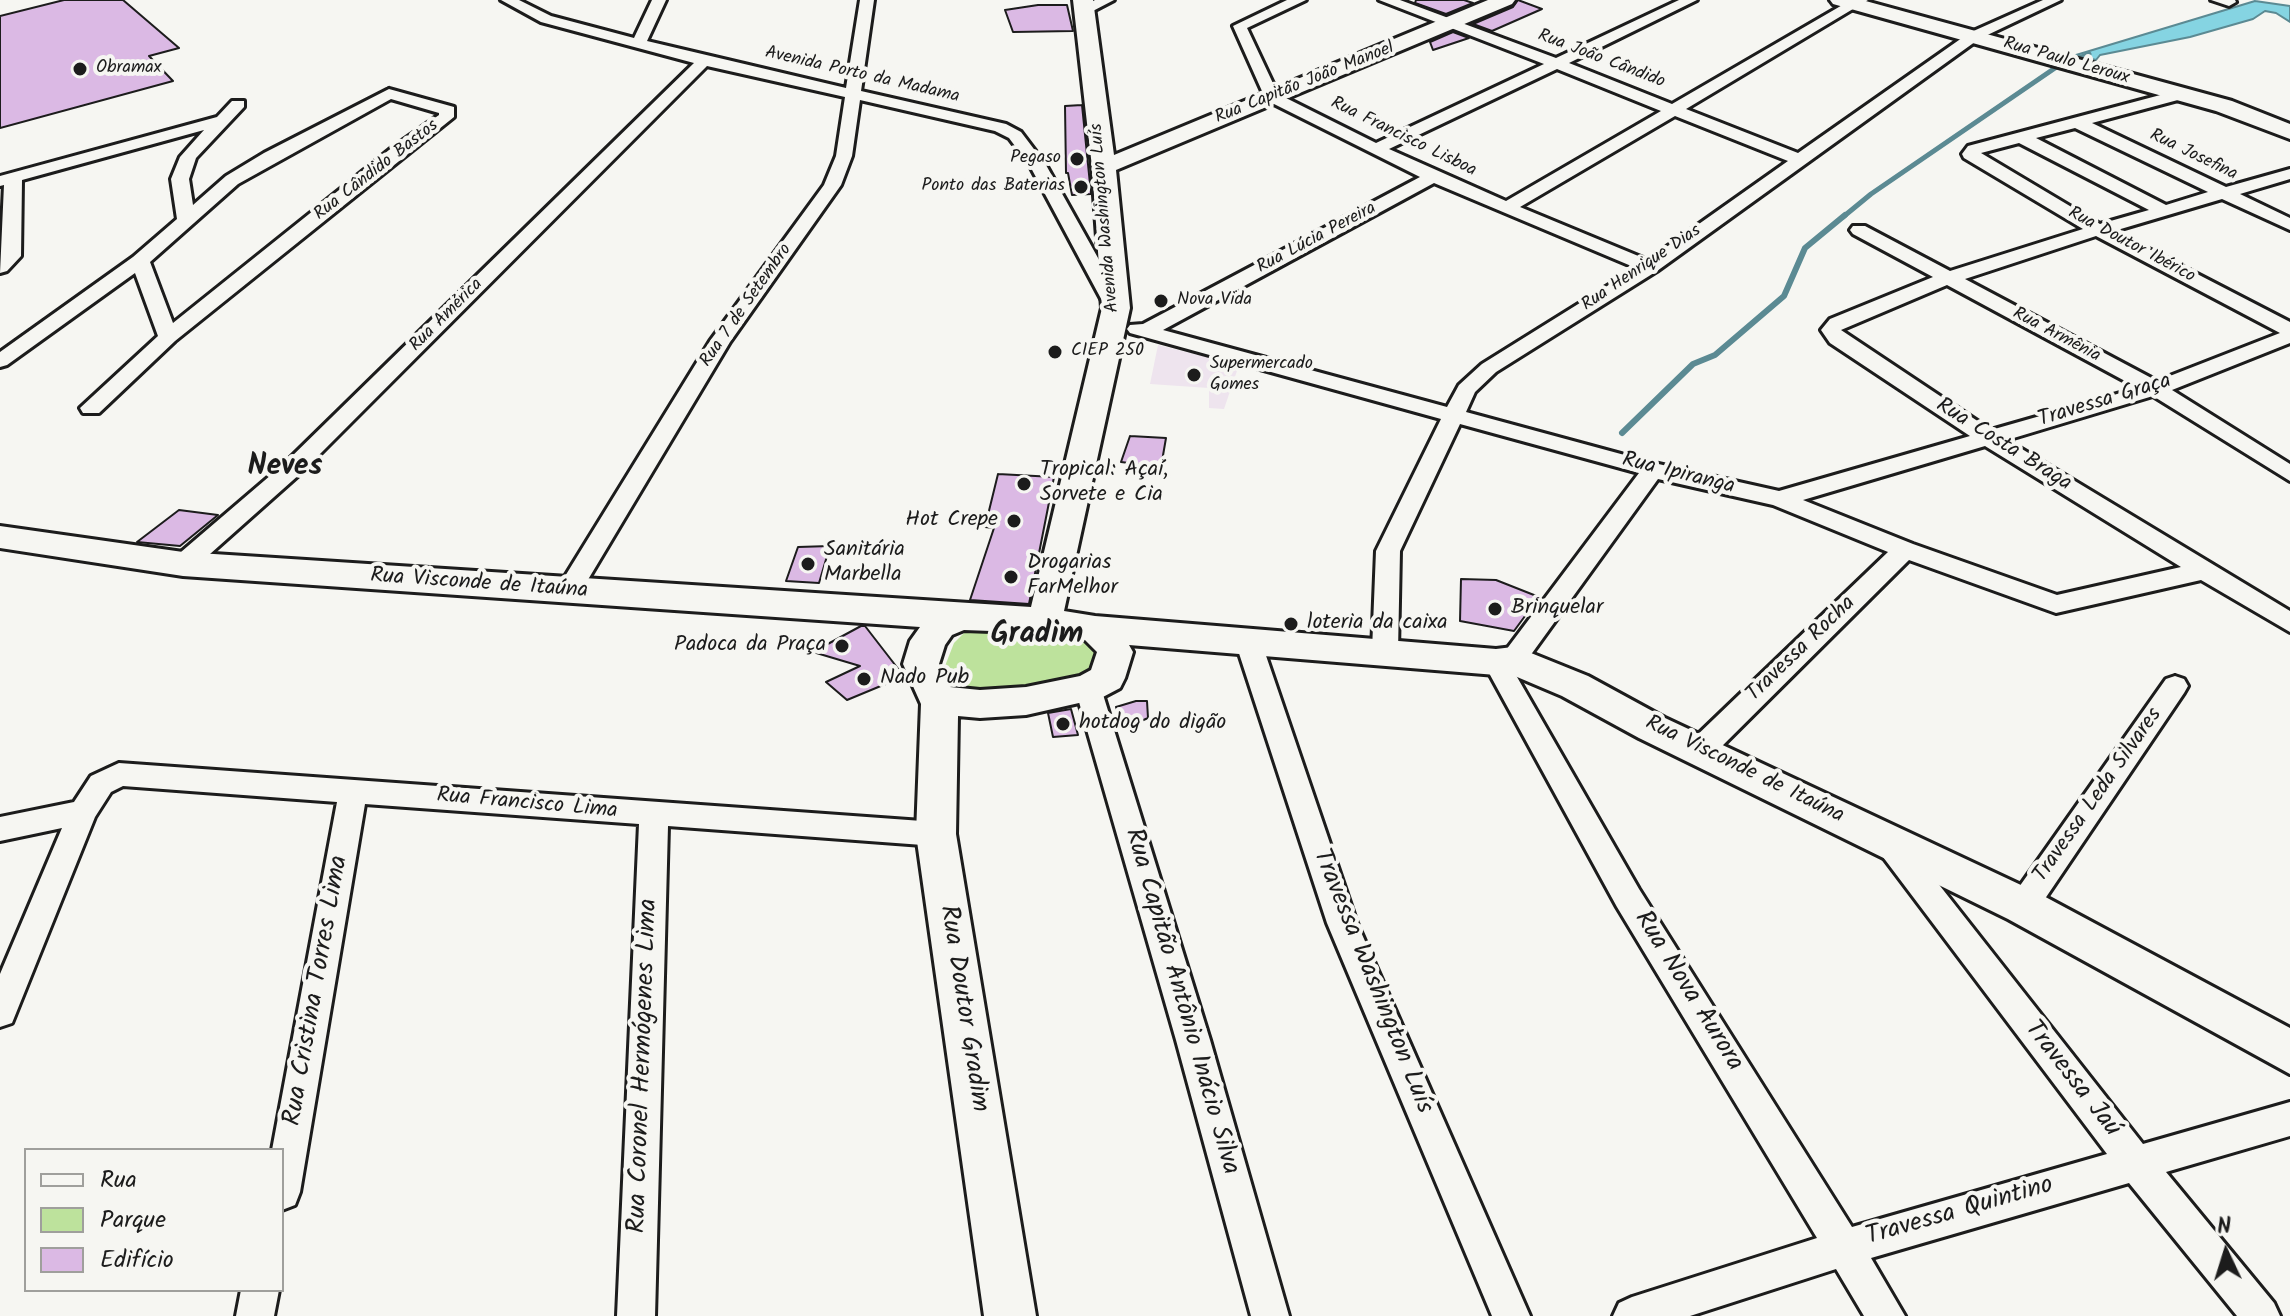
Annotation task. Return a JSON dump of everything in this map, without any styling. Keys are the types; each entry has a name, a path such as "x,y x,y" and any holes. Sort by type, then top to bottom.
{"main road":[{"name":"Rua Capitão João Manoel","path":"1104,167 1505,0"},
{"name":"Rua Paulo Leroux","path":"1851,1 2224,106 2290,132"},
{"name":"Avenida Washington Luís","path":"1045,620 1115,315 1104,167 1084,5"},
{"name":"Rua Visconde de Itaúna","path":"7,542 183,564 568,592 1045,620 1095,629 1504,661 1575,686 2023,906 2290,1052"},
{"path":"853,607 904,641 930,682 980,704 1026,701 1098,683 1134,661 1156,634"},
{"path":"930,682 928,641 940,626 960,617"},
{"path":"1095,629 1109,640 1115,652 1098,683"},
{"name":"Rua Doutor Gradim","path":"930,682 936,834 1010,1316"}],"street":[{"name":"Avenida Porto da Madama","path":"508,0 546,19 704,61 1000,127 1015,135 1038,165 1115,315"},
{"path":"639,42 659,0"},
{"name":"Rua 7 de Setembro","path":"568,592 720,341 832,185 844,156 867,0"},
{"path":"1084,5 1107,0"},
{"path":"1272,97 1240,26 1299,0"},
{"name":"Rua João Cândido","path":"1386,0 1454,23 1800,160"},
{"path":"1376,149 1690,0"},
{"name":"Rua Henrique Dias","path":"1385,651 1388,551 1466,389 1489,368 1650,267 1974,36 2054,0"},
{"path":"1506,208 1851,1"},
{"name":"Rua América","path":"183,564 293,468 704,61"},
{"name":"Rua Cândido Bastos","path":"0,361 140,261 232,180 382,89 448,110 449,113 168,337 91,408"},
{"path":"2022,138 2183,94"},
{"name":"Rua Francisco Lisboa","path":"1272,97 1433,177 1650,267"},
{"path":"186,219 180,179 188,157 238,104"},
{"path":"0,267 12,256 6,179 220,121"},
{"name":"Rua Josefina","path":"2078,123 2290,225"},
{"path":"2022,138 2165,211"},
{"name":"Rua Doutor Ibérico","path":"2022,138 1974,150 1970,154 2098,230 2290,333"},
{"path":"1948,278 2290,174"},
{"name":"Rua Lúcia Pereira","path":"1146,331 1433,177"},
{"name":"Rua Armênia","path":"1859,230 2156,389 2290,474"},
{"path":"140,261 168,337"},
{"name":"Rua Costa Braga","path":"1948,278 1837,323 1831,330 1837,339 1988,438 2290,623"},
{"path":"1115,315 1146,331"},
{"name":"Rua Ipiranga","path":"1146,331 1653,470 1779,499 1905,550 2056,604 2203,571"},
{"name":"Travessa Graça","path":"1779,499 2156,389 2290,333"},
{"path":"1504,661 1653,470"},
{"name":"Travessa Rocha","path":"1700,750 1905,550"},
{"name":"Travessa Washington Luís","path":"1248,641 1342,923 1511,1316"},
{"name":"Rua Nova Aurora","path":"1504,661 1628,898 1886,1316"},
{"name":"Rua Capitão Antônio Inácio Silva","path":"1098,683 1270,1316"},
{"name":"Travessa Leda Silvares","path":"2023,906 2175,686"},
{"name":"Rua Francisco Lima","path":"83,812 101,784 119,774 936,834"},
{"name":"Rua Cristina Torres Lima","path":"284,1181 353,791"},
{"path":"0,829 83,812"},
{"path":"0,1012 83,812"},
{"name":"Rua Coronel Hermógenes Lima","path":"636,1316 654,815"},
{"name":"Travessa Jaú","path":"1886,840 2135,1162 2261,1316"},
{"name":"Travessa Quintino","path":"1632,1316 1845,1247 2290,1119"},
{"path":"255,1316 260,1292"}],"shaded area":[{"name":"Supermercado Gomes","path":"1158,345 1239,365 1224,409 1209,408 1209,388 1150,384"}],"green space":[{"path":"968,629 1099,636 1111,657 1071,692 955,692 945,666 954,643"}],"water":[{"path":"2255,1 2290,6 2290,22 2276,13 2265,11 2253,19 2190,37 2100,55 2096,60 2076,55"}],"building":[{"name":"Obramax","path":"64,0 123,0 179,48 149,56 173,81 0,128 0,16"},
{"path":"1416,0 1464,0 1473,3 1446,14 1415,3"},
{"path":"1518,0 1542,9 1492,31 1473,24 1513,7"},
{"path":"1067,5 1073,31 1013,32 1005,10"},
{"path":"1453,32 1469,38 1433,50 1430,42"},
{"path":"1082,105 1091,194 1072,195 1066,173 1065,106"},
{"path":"1130,436 1166,438 1161,467 1121,462"},
{"path":"998,474 1054,477 1029,604 970,600 994,528 985,527"},
{"path":"179,510 218,515 180,546 137,542"},
{"name":"Sanitária Marbella","path":"830,546 819,583 786,581 798,547"},
{"name":"Brinquelar","path":"1461,579 1496,580 1539,597 1514,631 1460,621"},
{"path":"865,626 906,679 900,678 847,700 826,682 860,666 813,652"},
{"path":"1147,701 1148,718 1123,729 1116,707"},
{"name":"hotdog do digão","path":"1071,709 1078,735 1053,737 1048,713"}],"waterway":[{"path":"1843,217 1871,194 2055,68 2089,54"},
{"path":"1622,433 1693,364 1715,355 1784,296 1805,248 1845,215"}],"place":[{"name":"Obramax","path":"80,69"},
{"name":"Pegaso","path":"1077,159"},
{"name":"Ponto das Baterias","path":"1081,187"},
{"name":"Nova Vida","path":"1161,301"},
{"name":"CIEP 250","path":"1055,352"},
{"name":"Supermercado Gomes","path":"1194,375"},
{"name":"Tropical: Açaí, Sorvete e Cia","path":"1024,484"},
{"name":"Hot Crepe","path":"1014,521"},
{"name":"Sanitária Marbella","path":"808,564"},
{"name":"Drogarias FarMelhor","path":"1011,577"},
{"name":"Brinquelar","path":"1495,609"},
{"name":"loteria da caixa","path":"1291,624"},
{"name":"Padoca da Praça","path":"842,646"},
{"name":"Nado Pub","path":"864,679"},
{"name":"hotdog do digão","path":"1063,724"}],"district":[{"name":"Neves","path":"285,469"},
{"name":"Gradim","path":"1037,637"}]}
